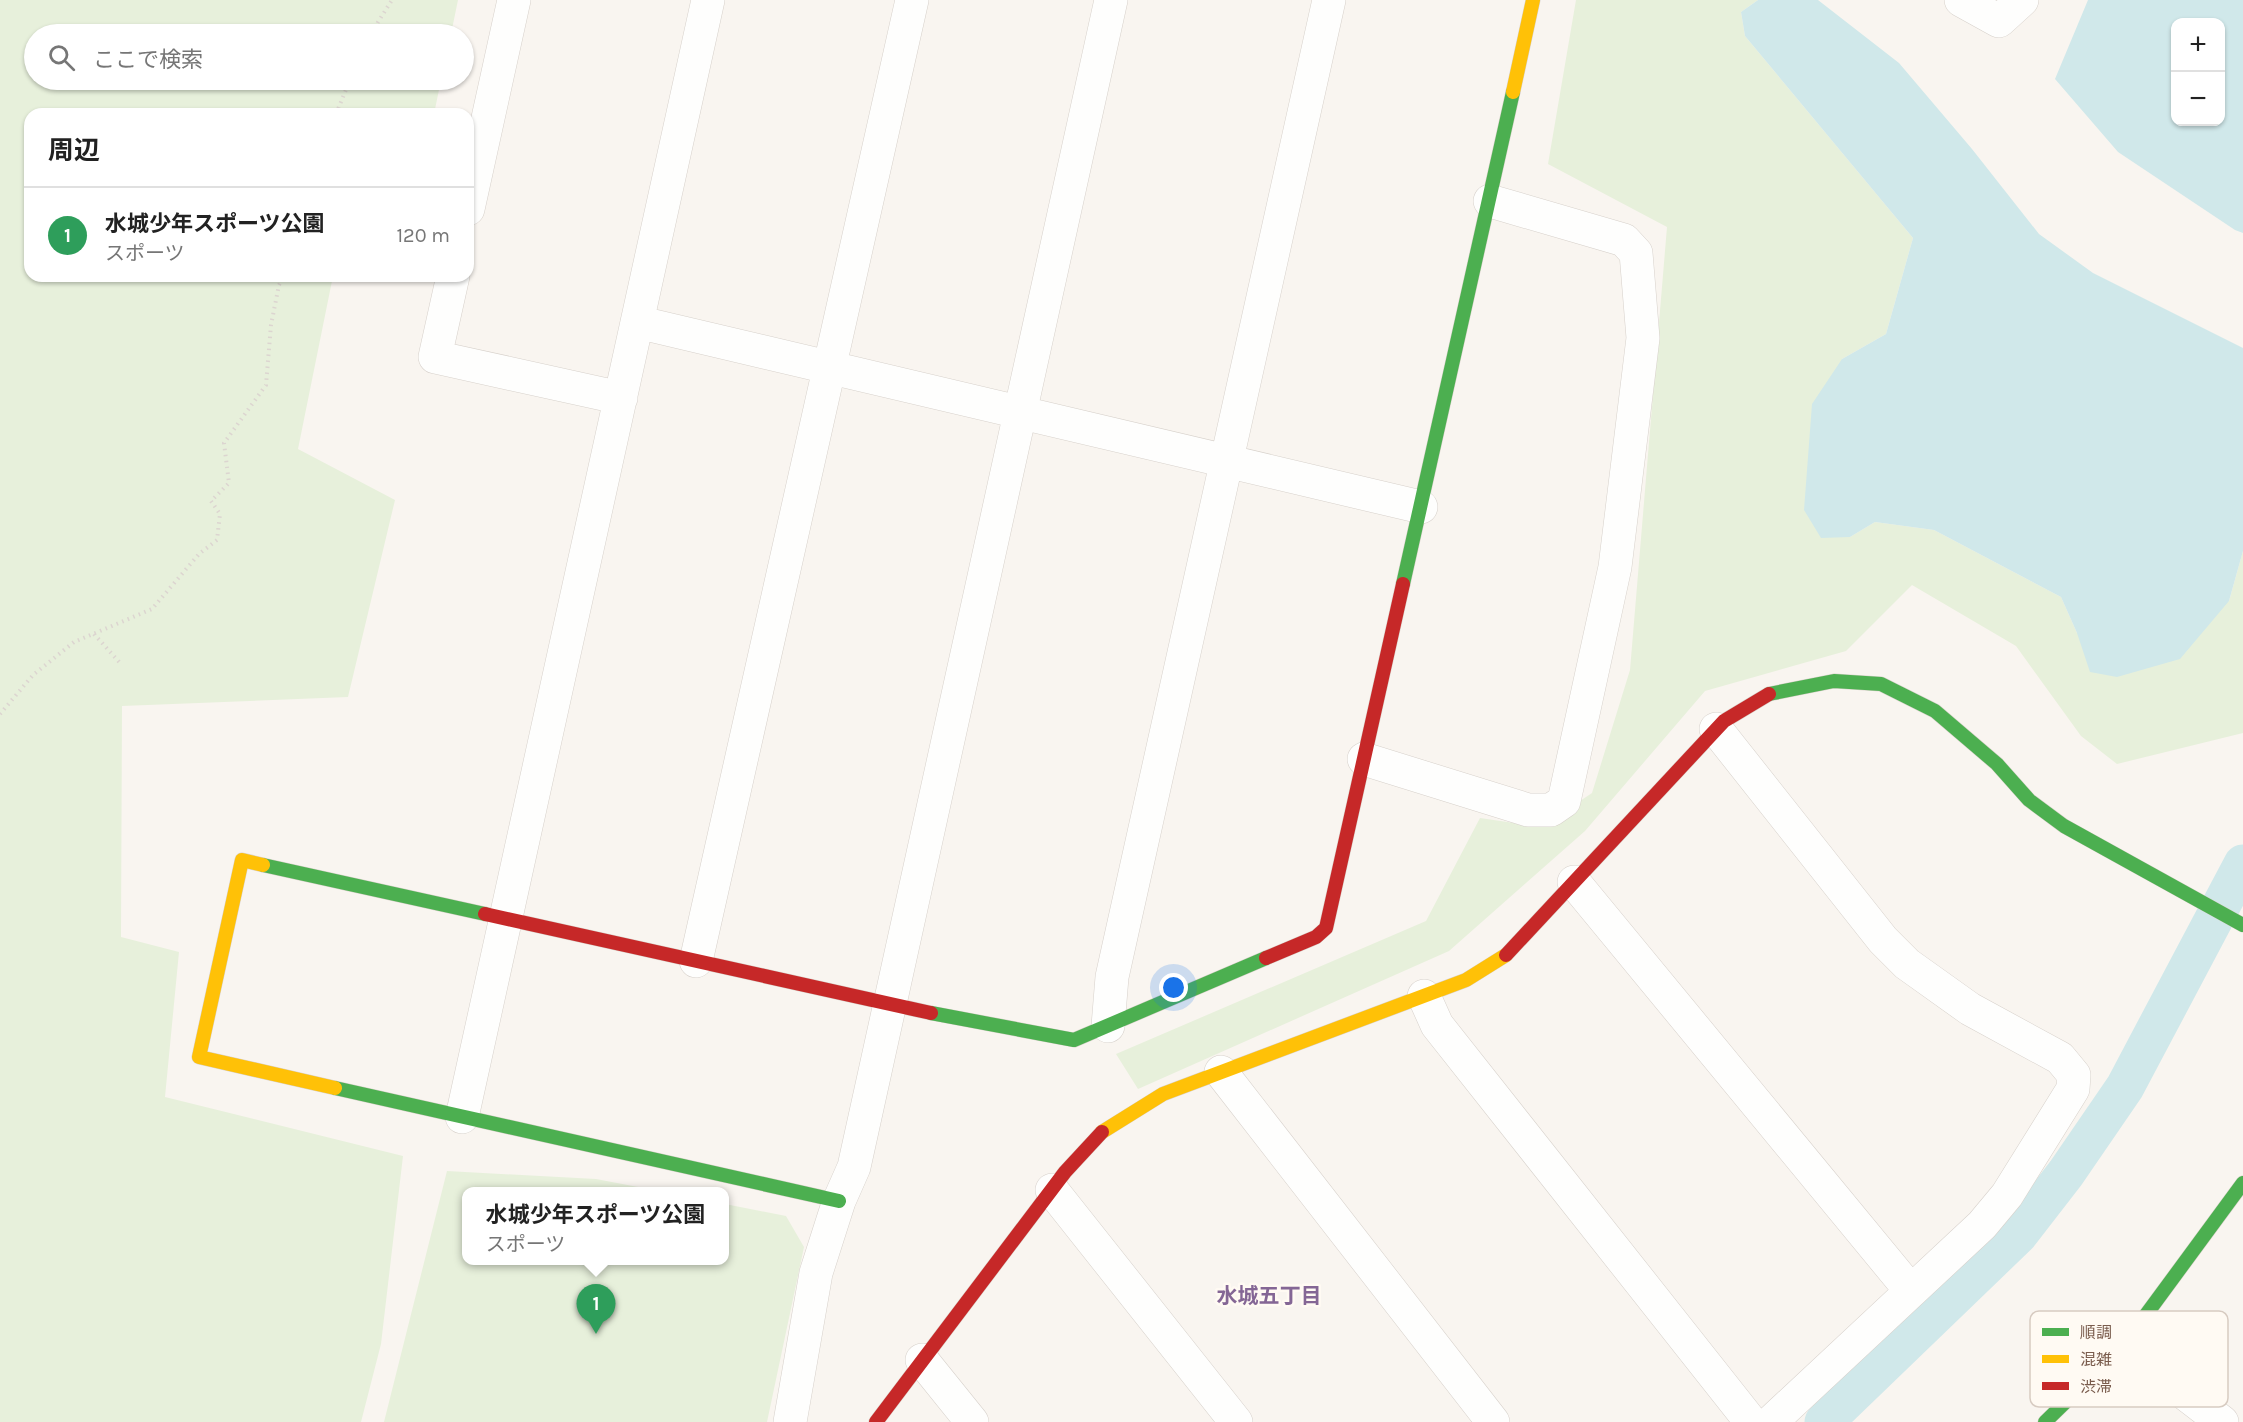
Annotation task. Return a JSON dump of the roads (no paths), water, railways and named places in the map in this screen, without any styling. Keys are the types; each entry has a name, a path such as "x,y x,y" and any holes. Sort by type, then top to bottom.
{"street":[{"path":"474,182 514,0"},
{"path":"462,1117 708,0"},
{"path":"696,961 912,0"},
{"path":"790,1422 816,1273 839,1201 854,1167 1111,0"},
{"path":"1108,1026 1112,977 1329,0"},
{"path":"839,1201 198,1057 242,860 889,1004 1074,1040 1316,937 1326,928 1533,0"},
{"path":"1961,0 1999,21 2022,0"},
{"path":"1364,759 1528,810 1551,810 1564,801 1617,556 1643,338 1636,254 1624,240 1490,201"},
{"path":"452,282 435,357 621,398"},
{"path":"638,322 1421,507"},
{"path":"876,1422 1065,1172 1101,1134 1163,1094 1466,980 1504,957 1724,721 1773,692 1834,681 1881,684 1935,711 1997,764 2029,800 2064,826 2243,925"},
{"path":"1716,729 1883,940 1907,964 1970,1009 2060,1058 2074,1075 2073,1089 2007,1195 1982,1226 1771,1422"},
{"path":"1574,882 1911,1292"},
{"path":"1424,996 1437,1025 1751,1422"},
{"path":"1221,1072 1493,1422"},
{"path":"2149,1311 2243,1183"},
{"path":"1052,1190 1236,1422"},
{"path":"922,1360 972,1422"},
{"path":"2045,1422 2060,1407"},
{"path":"2202,1407 2222,1422"}],"water":[{"path":"1758,0 1818,0 1899,63 1972,149 2039,234 2093,273 2243,348 2243,551 2229,601 2180,659 2117,677 2090,672 2077,633 2061,597 1934,530 1875,522 1850,537 1821,538 1804,510 1812,404 1842,359 1886,334 1913,238 1745,36 1741,12"},
{"path":"2088,0 2243,0 2243,233 2235,230 2118,152 2055,79"}],"waterway":[{"path":"1824,1422 2018,1235 2066,1173 2125,1087 2243,864"}],"place":[{"name":"水城少年スポーツ公園","path":"596,1334"}],"district":[{"name":"水城五丁目","path":"1269,1296"}]}
